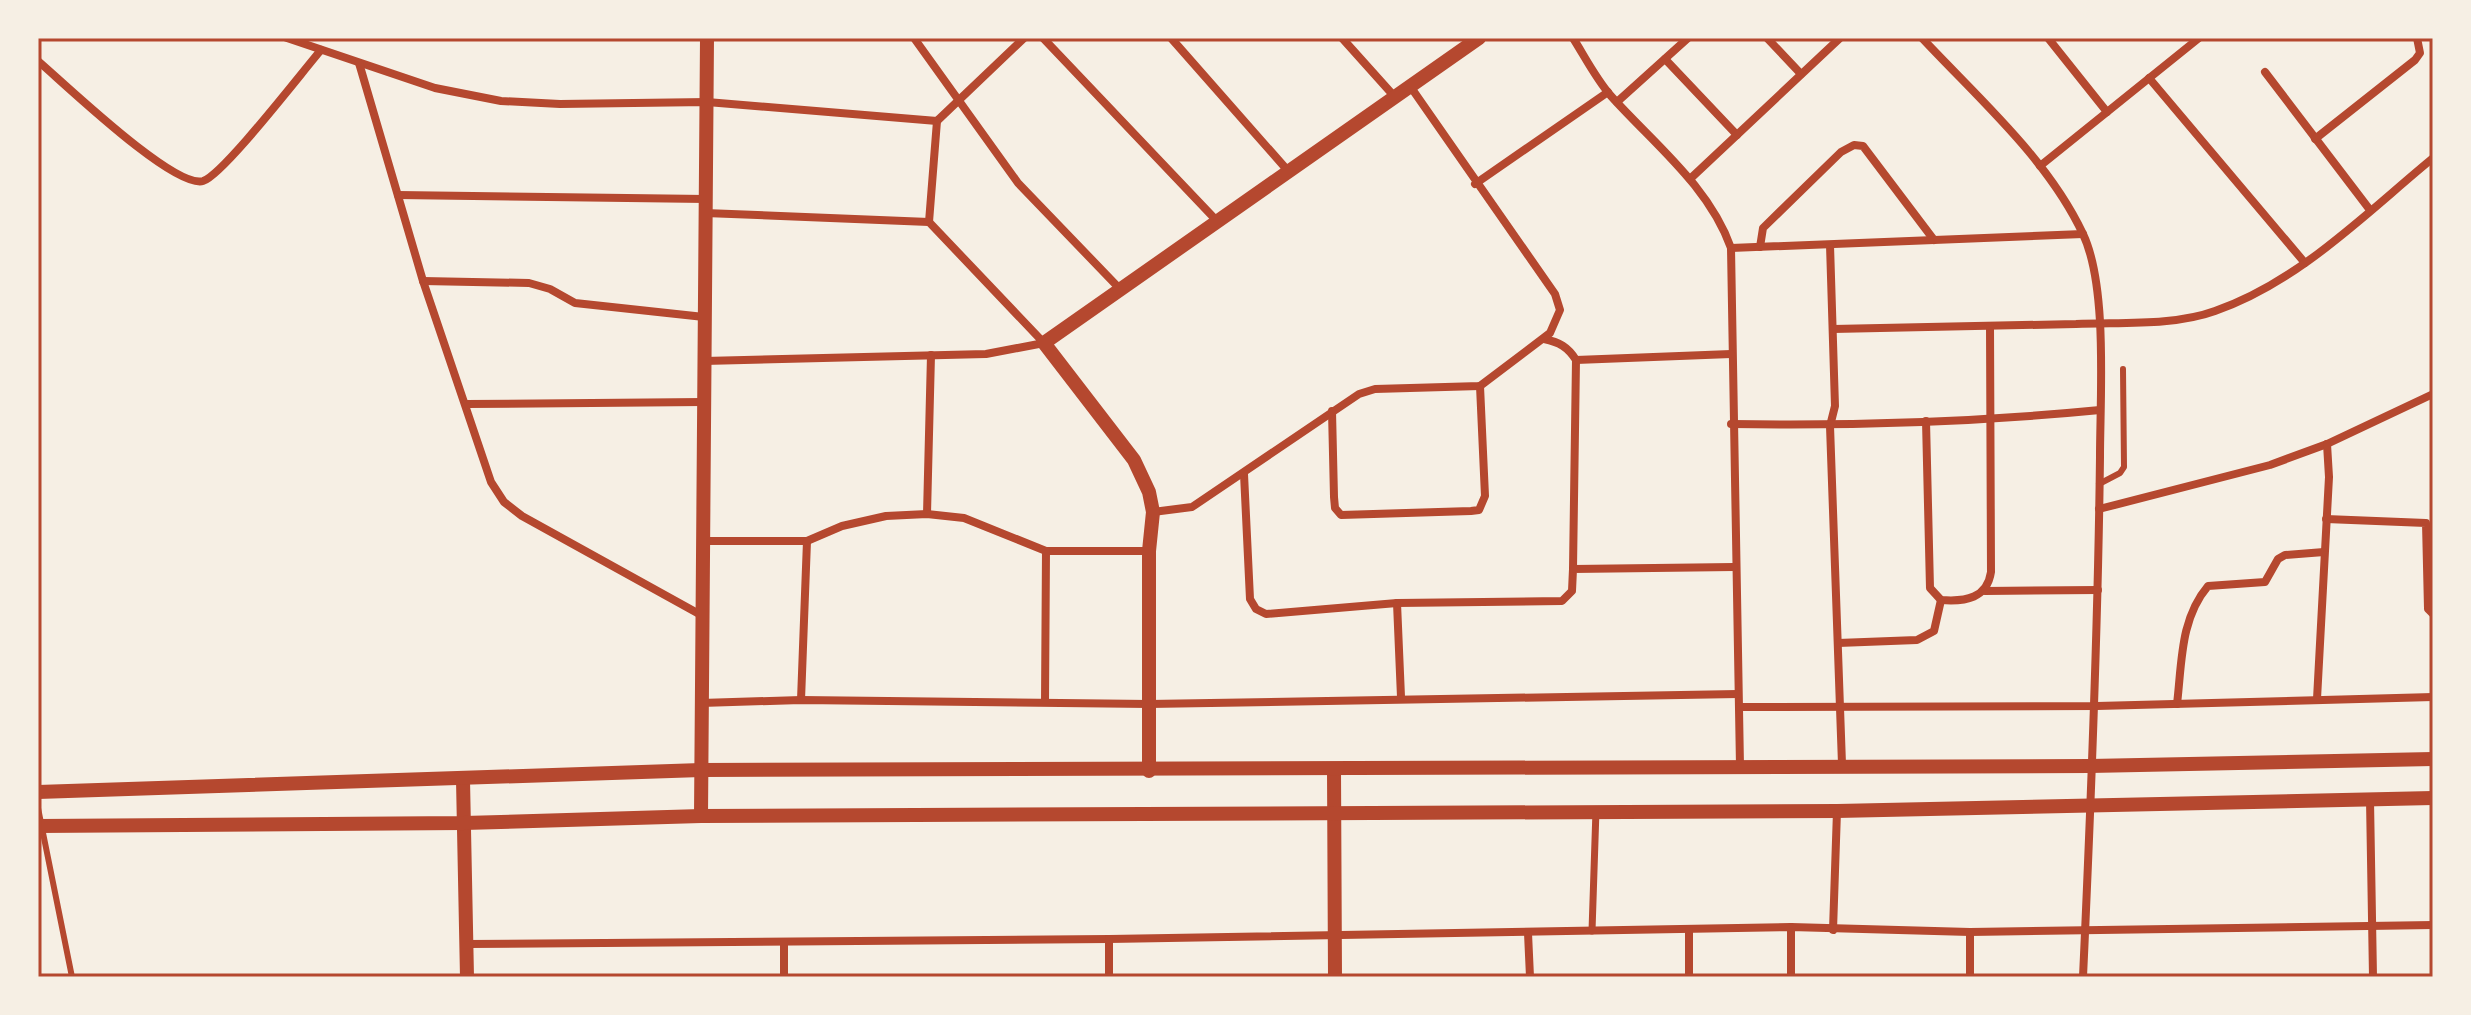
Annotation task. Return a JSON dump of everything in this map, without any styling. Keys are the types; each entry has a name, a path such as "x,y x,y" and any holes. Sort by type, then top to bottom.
{"street":[{"path":"287,38 435,88 501,101 560,104 707,102 937,121 959,104 1024,38"},
{"path":"701,816 707,38"},
{"path":"914,38 1018,183 1119,288"},
{"path":"1043,38 1216,220"},
{"path":"1171,38 1289,172"},
{"path":"1342,38 1394,96"},
{"path":"704,361 1001,353 1044,343 1479,38"},
{"path":"1573,38 1608,92 1690,179 1724,229 1731,248 1731,424 1740,766"},
{"path":"1617,102 1688,38"},
{"path":"1767,38 1801,74"},
{"path":"1690,179 1840,38"},
{"path":"1922,38 2040,166 2083,234 2092,266 2098,323 2100,410 2097,706 2090,766 2083,977"},
{"path":"2048,38 2107,112"},
{"path":"2040,166 2199,38"},
{"path":"2315,139 2415,60 2420,53 2417,38"},
{"path":"38,61 161,166 186,180 198,182 207,180 225,162 321,50"},
{"path":"1665,59 1737,135"},
{"path":"359,63 423,281 491,482 504,502 522,516 701,615"},
{"path":"2265,72 2370,210"},
{"path":"2149,78 2305,263"},
{"path":"1153,512 1192,507 1332,411 1375,389 1480,386 1544,339 1557,322 1560,310 1555,294 1475,184 1410,86"},
{"path":"1475,184 1608,92"},
{"path":"929,222 937,121"},
{"path":"1760,247 1763,228 1841,152 1854,145 1863,146 1934,240"},
{"path":"1833,329 2098,323 2193,318 2215,312 2277,281 2305,263 2433,158"},
{"path":"398,195 706,206 929,222 1044,343 1134,460 1149,492 1153,512 1149,551 1149,771"},
{"path":"1731,248 2083,234"},
{"path":"1830,245 1835,406 1830,426 1842,764"},
{"path":"423,281 529,283 550,289 565,300 591,306 704,317"},
{"path":"1941,600 1977,597 1985,591 1991,572 1990,326"},
{"path":"1244,474 1249,590 1256,609 1266,614 1397,603 1562,601 1572,591 1576,360 1570,350 1557,341 1544,339"},
{"path":"1576,360 1731,354"},
{"path":"927,514 931,355"},
{"path":"1332,411 1334,497 1335,508 1341,515 1479,510 1485,496 1480,386"},
{"path":"2099,509 2270,465 2327,444 2433,394"},
{"path":"466,404 703,402"},
{"path":"1731,424 1830,426 1990,421 2100,410"},
{"path":"1926,421 1930,588 1941,600"},
{"path":"2317,699 2327,444"},
{"path":"702,541 807,541 842,526 886,516 927,514 964,518 1046,551 1149,551"},
{"path":"2326,519 2426,523 2428,609 2433,614"},
{"path":"801,700 807,541"},
{"path":"1045,702 1046,551"},
{"path":"2177,704 2186,623 2197,598 2208,586 2265,582 2278,559 2285,555 2324,552"},
{"path":"1573,569 1734,567"},
{"path":"1985,591 2098,590"},
{"path":"1838,643 1917,640 1934,631 1941,600"},
{"path":"1397,603 1401,697"},
{"path":"700,703 801,700 1149,704 1401,697 1738,694"},
{"path":"1739,707 2097,706 2433,697"},
{"path":"38,792 701,770 1149,771 1842,764 2090,766 2433,759"},
{"path":"1334,770 1335,977"},
{"path":"463,780 467,977"},
{"path":"39,826 464,823 701,816 1837,811 2433,798"},
{"path":"2370,800 2373,977"},
{"path":"1592,931 1596,810"},
{"path":"1833,930 1837,811"},
{"path":"468,944 1109,939 1791,927 1970,932 2433,925"},
{"path":"1791,927 1791,977"},
{"path":"1689,931 1689,977"},
{"path":"1970,932 1970,977"},
{"path":"1528,933 1530,977"},
{"path":"1109,939 1109,977"},
{"path":"784,942 784,977"}],"lane":[{"path":"2099,484 2120,473 2124,467 2123,369"},
{"path":"38,808 39,826 72,977"}]}
